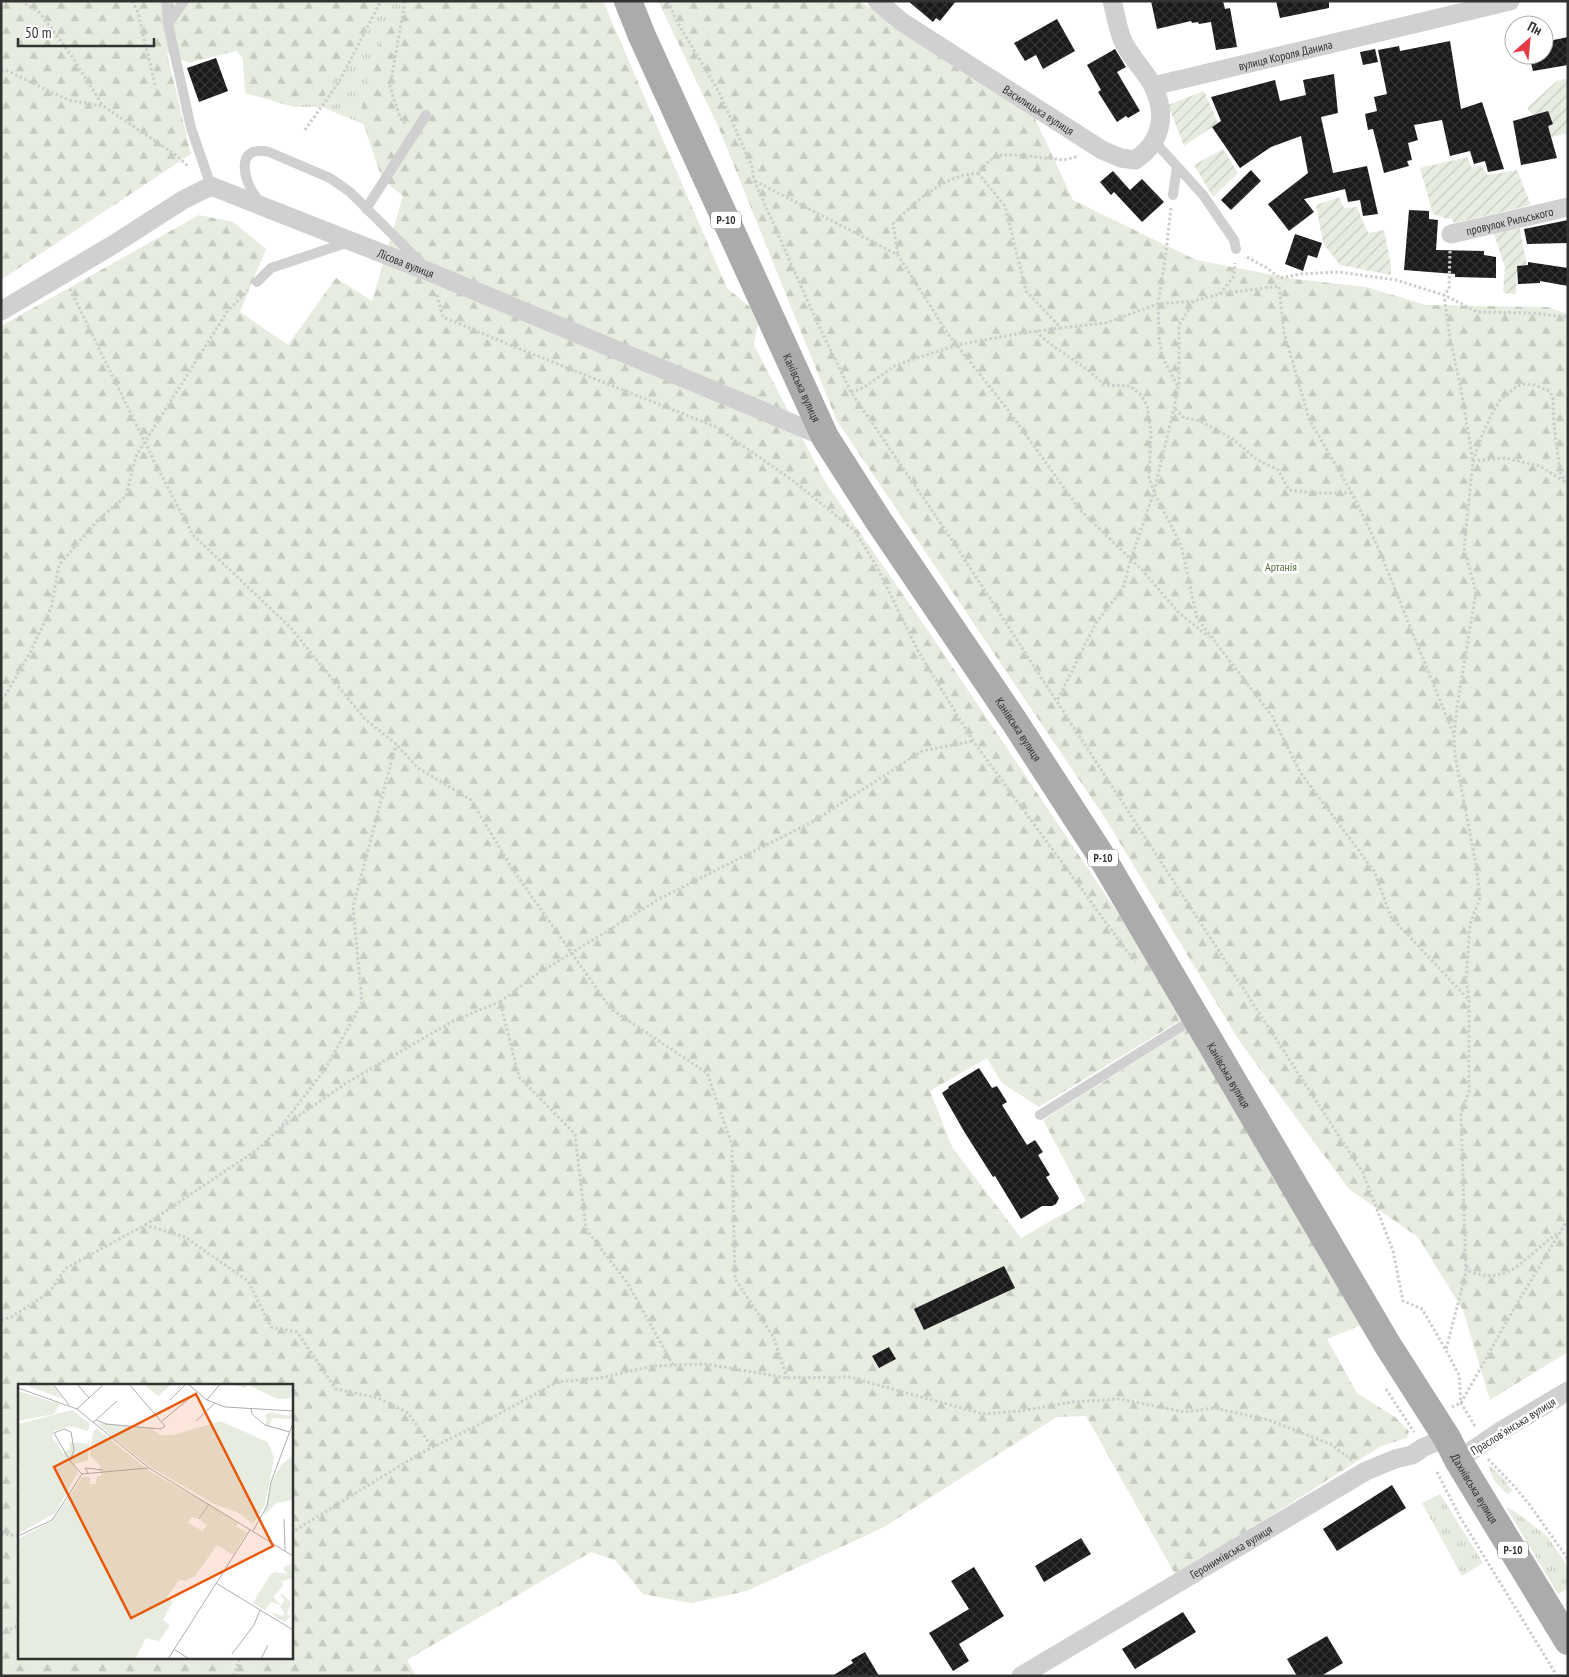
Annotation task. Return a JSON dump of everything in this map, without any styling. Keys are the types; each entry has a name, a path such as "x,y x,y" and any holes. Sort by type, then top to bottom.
{"main road":[{"name":"Канівська вулиця","path":"628,1 646,45 825,437 1100,854 1387,1344 1452,1448"},
{"name":"Дахнівська вулиця","path":"1452,1448 1568,1641"}],"street":[{"name":"Василицька вулиця","path":"877,1 902,22 1102,150 1121,158 1135,160 1144,154 1154,141"},
{"path":"1112,1 1124,44 1153,86 1158,102 1160,116 1158,134 1154,141"},
{"name":"вулиця Короля Данила","path":"1153,86 1510,1"},
{"name":"Лісова вулиця","path":"211,186 432,274 825,437"},
{"path":"1,311 183,200 211,186"},
{"name":"провулок Рильського","path":"1451,234 1568,207"},
{"name":"Прасловʼянська вулиця","path":"1452,1448 1499,1432 1568,1392"},
{"name":"Геронимівська вулиця","path":"1021,1676 1366,1471 1395,1459 1452,1448"}],"lane":[{"path":"166,1 168,24 191,128 211,186"},
{"path":"168,24 184,1"},
{"path":"366,209 426,115"},
{"path":"1154,141 1202,195 1234,240 1236,250"},
{"path":"267,208 256,197 249,185 244,169 245,161 251,154 260,150 330,178 350,192 432,274"},
{"path":"1173,195 1177,167"},
{"path":"257,282 271,268 349,242"},
{"path":"1040,1115 1196,1018"}],"path":[{"path":"21,1 40,14 70,55 103,106 176,155 211,186"},
{"path":"132,1 138,12 155,85"},
{"path":"305,130 339,82 381,1"},
{"path":"405,1 390,87 400,117 412,136"},
{"path":"668,1 676,20 718,92 752,167 754,180 850,392 952,540 1363,1173 1393,1251 1403,1301 1422,1310 1446,1350 1459,1375 1461,1403 1477,1429 1452,1448"},
{"path":"1,71 8,71 68,100 103,106"},
{"path":"1102,150 1064,160 1002,155 990,160 978,173 952,178 917,201 893,224 898,255 957,345 1008,410 1080,510 1143,571 1179,613 1214,640"},
{"path":"978,173 1005,206 1026,290 1060,328"},
{"path":"754,180 898,255"},
{"path":"1173,195 1166,260 1158,304 1159,338 1162,356 1178,387"},
{"path":"1446,1350 1466,1273 1461,1114 1469,1091 1469,1000 1466,981 1470,924 1480,898 1476,865 1455,755 1454,735 1476,592 1464,548 1473,461 1450,339 1444,295 1449,289 1451,234"},
{"path":"1220,294 1234,276 1236,250 1280,278 1301,274 1339,272 1396,280 1444,295 1478,312 1531,313 1568,317"},
{"path":"63,274 145,442 193,535 289,626 364,719 396,744 418,768 471,800 511,867 611,1009 707,1073 732,1146 735,1279 773,1336 787,1378"},
{"path":"432,274 443,317 524,351 716,426 792,480 855,531 877,567 917,649 973,741 1137,965"},
{"path":"1280,278 1279,286 1284,332 1309,419 1352,493 1377,546 1454,735"},
{"path":"1,700 32,651 51,608 59,565 97,521 126,496 136,456 227,312 257,282"},
{"path":"850,392 863,388 896,365 957,345 1036,331 1105,323 1158,304 1194,301 1220,294 1279,286"},
{"path":"1057,702 1096,623 1123,588 1154,492 1174,408 1178,387 1179,325 1194,301"},
{"path":"1036,331 1054,348 1072,358 1097,377 1104,386 1130,386 1140,394 1147,405 1151,433 1150,477 1154,492 1181,545 1197,618 1272,716 1300,772 1374,871 1392,918 1469,1000"},
{"path":"1473,461 1493,412 1500,400 1517,386 1535,384 1549,391 1553,398 1554,426 1560,472 1567,483"},
{"path":"1174,408 1184,418 1200,421 1233,439 1256,459 1278,470 1289,490 1312,493 1352,493"},
{"path":"1473,461 1505,458 1540,466 1567,483"},
{"path":"279,1129 348,1082 454,1020 500,1002 534,976 659,899 814,821 922,751 973,741"},
{"path":"1,1320 11,1317 49,1292 66,1268 145,1225 258,1149 279,1129 326,1068 362,1003 353,907 396,744"},
{"path":"500,1002 519,1077 575,1134 586,1229 628,1284 673,1365"},
{"path":"1452,1407 1461,1403 1512,1312 1568,1219"},
{"path":"145,1225 185,1237 248,1281 271,1327 297,1332 336,1389 378,1398 408,1413 432,1448"},
{"path":"1466,1265 1469,1271 1480,1276 1495,1276 1507,1273 1533,1255 1547,1241 1568,1226"},
{"path":"292,1532 419,1454 488,1420 557,1382 600,1378 653,1366 706,1364 787,1378 849,1377 983,1414 1020,1411 1072,1402 1119,1399 1185,1412 1214,1408 1269,1420 1330,1444 1366,1471"},
{"path":"1452,1448 1488,1460 1529,1504 1568,1559"},
{"path":"1452,1448 1460,1518 1557,1676"},
{"path":"1,1534 18,1536"},
{"path":"1,1634 18,1626"},
{"path":"234,1676 239,1660"}],"green space":[{"path":"1,1 385,1 325,96 294,107 245,93 243,58 236,51 189,63 167,53 191,154 1,280"},
{"path":"385,1 445,1 397,138 322,107 294,107 325,96"},
{"path":"404,1 603,1 727,288 750,307 758,323 754,345 825,482 933,638 1187,1016 1039,1107 1002,1083 987,1058 930,1091 952,1147 1021,1238 1086,1201 1043,1120 1192,1026 1364,1324 1327,1339 1357,1393 1395,1417 1409,1431 1407,1438 1381,1446 1176,1576 1086,1416 1057,1417 884,1527 747,1591 691,1603 643,1594 615,1560 591,1552 407,1660 416,1676 1,1676 1,326 199,215 233,222 266,249 240,312 288,345 336,278 372,301 403,196 382,179 361,116 369,65"},
{"name":"Артанія","path":"658,1 860,1 949,59 1025,97 1073,200 1196,260 1294,279 1366,287 1426,305 1547,307 1568,314 1568,1352 1490,1400 1463,1310 1418,1237 1349,1189 1240,1042 1105,818 837,421 718,126"},
{"path":"1568,78 1568,133 1552,137 1527,108 1557,81"},
{"path":"1204,91 1218,123 1184,146 1168,105"},
{"path":"1223,149 1238,173 1213,197 1194,165"},
{"path":"1467,157 1472,168 1481,165 1487,175 1517,170 1531,205 1454,223 1451,218 1448,219 1433,214 1420,168"},
{"path":"1339,197 1344,208 1357,207 1368,233 1384,230 1391,275 1340,265 1323,243 1316,205"},
{"path":"1519,225 1527,265 1517,266 1516,294 1503,293 1505,267 1493,231"},
{"path":"1489,1465 1504,1479 1512,1490 1511,1492 1507,1494 1498,1485 1491,1474"},
{"path":"1440,1494 1483,1563 1462,1576 1422,1503"},
{"path":"1506,1507 1517,1513 1548,1537 1568,1567 1568,1589 1558,1594"}],"building":[{"path":"908,1 956,1 940,21 936,18 933,22"},
{"path":"1151,1 1223,1 1225,9 1230,8 1237,47 1216,50 1211,22 1199,24 1198,22 1192,23 1191,21 1157,29"},
{"path":"1276,1 1329,1 1329,8 1280,18"},
{"path":"1057,19 1075,51 1043,69 1036,55 1025,61 1014,43"},
{"path":"1568,37 1568,65 1533,71 1532,65 1554,65 1554,40"},
{"path":"1450,41 1461,109 1482,102 1504,169 1488,172 1485,161 1474,164 1470,151 1450,156 1442,120 1414,125 1418,140 1408,143 1412,160 1407,161 1409,166 1384,173 1373,129 1368,130 1365,114 1377,111 1374,97 1387,94 1378,50 1399,46 1400,51"},
{"path":"1115,49 1126,67 1117,72 1140,111 1128,118 1126,116 1117,122 1098,92 1101,90 1087,65"},
{"path":"1375,49 1378,62 1363,65 1360,52"},
{"path":"216,58 228,91 199,102 187,68"},
{"path":"1334,74 1338,113 1321,117 1333,173 1367,166 1378,214 1363,216 1360,200 1348,202 1345,189 1304,199 1314,212 1289,231 1268,204 1308,173 1301,136 1271,147 1240,168 1212,127 1221,121 1211,97 1275,80 1280,101 1306,95 1303,80"},
{"path":"1548,111 1553,124 1548,126 1557,158 1521,165 1513,121"},
{"path":"1251,170 1261,181 1231,210 1221,200"},
{"path":"1113,171 1130,190 1142,179 1164,202 1142,222 1114,192 1111,195 1100,182"},
{"path":"1409,210 1429,211 1429,219 1438,220 1436,250 1484,251 1484,255 1496,257 1496,278 1455,277 1455,274 1404,270"},
{"path":"1568,220 1568,243 1527,244 1524,229"},
{"path":"1295,234 1322,243 1317,258 1308,255 1303,271 1285,264"},
{"path":"1528,262 1568,268 1568,286 1540,281 1540,283 1518,284 1517,266 1528,265"},
{"path":"979,1068 992,1088 997,1086 1007,1102 1002,1105 1027,1145 1035,1140 1043,1152 1038,1155 1050,1175 1046,1177 1059,1198 1056,1204 1042,1206 1021,1219 995,1176 993,1177 965,1133 942,1093 948,1087"},
{"path":"1004,1266 1015,1288 924,1330 914,1309"},
{"path":"889,1347 896,1359 879,1368 872,1356"},
{"path":"1392,1485 1406,1508 1337,1551 1323,1529"},
{"path":"1081,1538 1091,1554 1044,1582 1035,1566"},
{"path":"974,1567 1004,1616 959,1644 969,1661 953,1671 929,1633 969,1609 951,1581"},
{"path":"1183,1612 1196,1632 1135,1669 1122,1649"},
{"path":"1327,1636 1343,1663 1321,1676 1297,1676 1287,1659"},
{"path":"865,1652 879,1676 832,1676 853,1663 851,1660"}]}
